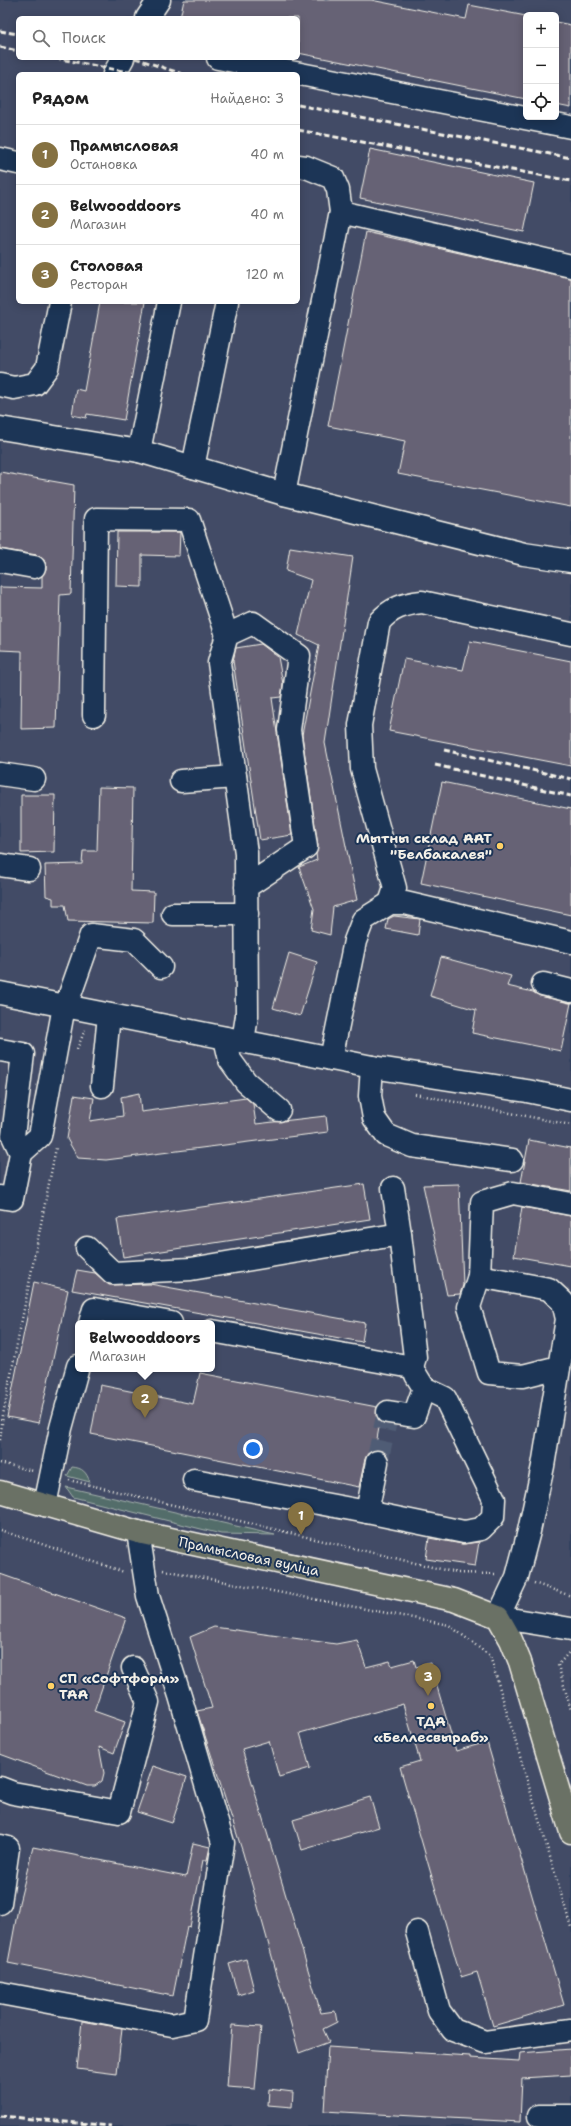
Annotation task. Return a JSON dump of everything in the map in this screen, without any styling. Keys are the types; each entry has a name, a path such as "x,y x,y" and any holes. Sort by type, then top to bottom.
{"main road":[{"name":"Прамысловая вуліца","path":"0,1492 138,1532 454,1600 498,1617"},
{"path":"498,1617 511,1640 520,1662 571,1832"}],"lane":[{"path":"148,16 159,0"},
{"path":"115,72 121,60"},
{"path":"228,60 290,72"},
{"path":"300,74 571,127"},
{"path":"0,159 16,163"},
{"path":"284,494 341,212 338,190 333,178 306,167 300,166"},
{"path":"341,212 571,266"},
{"path":"0,385 14,388 35,384 47,368 60,304"},
{"path":"139,451 169,304"},
{"path":"193,467 226,304"},
{"path":"0,428 139,451 284,494 524,554 571,561"},
{"path":"94,715 96,519 189,520 226,635 219,663 246,853 247,1016 234,1040 230,1060 246,1082 279,1110"},
{"path":"0,561 34,567"},
{"path":"390,903 395,888 362,769 360,725 379,622 386,614 398,607 422,602 571,634"},
{"path":"226,635 253,623 299,656 289,730 306,847 246,887"},
{"path":"0,774 34,779"},
{"path":"181,781 235,777"},
{"path":"0,865 28,870"},
{"path":"331,1059 355,941 363,920 390,903 405,903 571,942"},
{"path":"173,914 246,914"},
{"path":"0,1197 12,1199 21,1153 40,1136 66,1006 91,935 134,940 161,967"},
{"path":"543,984 571,991"},
{"path":"0,993 372,1067 526,1091 571,1100"},
{"path":"102,1013 102,1086"},
{"path":"0,1050 23,1054 12,1136 21,1153"},
{"path":"372,1067 370,1096 374,1118 386,1135 412,1146 512,1160"},
{"path":"393,1188 416,1357 412,1367"},
{"path":"559,1367 523,1376 489,1373 469,1307 479,1276 482,1202 514,1193 571,1204"},
{"path":"87,1248 114,1273 191,1269 400,1234"},
{"path":"479,1276 549,1289 563,1302 567,1319 559,1367 563,1392 543,1466 517,1577 498,1617 571,1629"},
{"path":"91,1320 94,1309 154,1320"},
{"path":"194,1480 367,1512 464,1532 481,1529 493,1517 494,1499 445,1398 424,1388 412,1367 215,1331"},
{"path":"45,1505 61,1428 76,1372"},
{"path":"388,1412 414,1416 424,1388"},
{"path":"367,1512 378,1462"},
{"path":"0,1993 172,2026 195,2020 223,1843 180,1696 148,1596 138,1532"},
{"path":"0,1788 13,1792 119,1812 148,1702 133,1668"},
{"path":"0,1846 8,1848 0,1903"},
{"path":"417,1932 439,2011 453,2030 485,2042 571,2030"},
{"path":"540,2116 571,2116"}],"path":[{"path":"76,1053 87,1025 102,1013"},
{"path":"397,1071 398,1082 416,1095 571,1125"},
{"path":"0,1440 3,1415 56,1145"},
{"path":"0,1463 457,1573 509,1574 571,1596"},
{"path":"0,1530 128,1574 144,1570 165,1570 449,1624 490,1656 571,1927"},
{"path":"571,1650 558,1665 571,1710"}],"shaded area":[{"path":"0,0 571,0 571,2126 0,2126"}],"green space":[{"path":"72,1467 79,1468 84,1471 90,1482 67,1476"},
{"path":"66,1487 275,1535 221,1534 73,1497"}],"building":[{"path":"184,0 371,0 466,19 469,5 523,15 523,98 300,53 300,16 180,16"},
{"path":"559,23 571,25 571,108 559,106"},
{"path":"370,149 534,183 524,232 360,198"},
{"path":"366,232 571,278 571,507 398,474 405,441 328,426"},
{"path":"100,304 145,304 124,420 87,414 86,418 72,415 76,389 84,391"},
{"path":"0,472 74,485 71,594 60,595 56,728 21,729 22,651 0,650 0,587 42,588 42,576 46,569 46,562 37,555 0,549"},
{"path":"117,532 180,532 179,556 142,555 142,587 116,586"},
{"path":"290,547 353,557 325,743 357,900 333,907 330,935 311,930 314,909 299,867 317,860 316,854 318,846 302,735 319,645 298,635 311,580 286,571"},
{"path":"470,641 571,661 571,766 389,731 404,659 463,670"},
{"path":"261,644 278,657 283,684 281,697 272,698 292,835 260,840 233,661 236,648"},
{"name":"Мытны склад ААТ \"Белбакалея\"","path":"442,782 571,809 571,915 421,883"},
{"path":"99,787 133,788 131,891 154,892 153,923 68,921 65,905 53,905 53,898 46,896 45,865 82,864 83,851 97,851"},
{"path":"21,795 55,795 54,852 21,853"},
{"path":"394,916 420,919 418,935 386,929 388,919"},
{"path":"289,953 317,962 300,1016 273,1008"},
{"path":"441,957 511,976 507,986 571,1003 561,1051 472,1033 476,1010 430,996"},
{"path":"139,1093 141,1112 246,1098 253,1104 256,1124 326,1116 328,1132 106,1160 78,1158 67,1139 74,1095 94,1098 90,1121 123,1116 121,1097"},
{"path":"529,1140 571,1148 571,1191 521,1182"},
{"path":"364,1184 370,1219 123,1257 117,1219"},
{"path":"459,1184 463,1285 460,1294 447,1295 423,1185"},
{"path":"522,1207 571,1216 571,1266 514,1256"},
{"path":"77,1270 95,1273 109,1285 150,1284 365,1323 362,1342 72,1290"},
{"path":"34,1282 68,1290 39,1423 7,1417"},
{"path":"200,1373 377,1407 376,1416 380,1422 375,1450 368,1453 365,1459 359,1487 91,1434 100,1385 193,1404"},
{"path":"429,1538 462,1544 479,1542 475,1566 426,1559"},
{"name":"СП «Софтформ» ТАА","path":"0,1574 126,1618 94,1711 125,1722 114,1753 99,1747 104,1773 102,1781 95,1786 87,1786 0,1754"},
{"path":"214,1627 336,1644 357,1640 366,1667 390,1661 392,1666 414,1660 416,1667 430,1663 456,1751 487,1742 564,2005 493,2026 477,1972 461,1977 400,1767 420,1761 403,1704 300,1733 310,1768 279,1777 269,1741 242,1749 321,2013 335,2011 337,2022 323,2029 329,2042 299,2053 243,1853 197,1711 212,1708 190,1637"},
{"path":"153,1766 187,1777 172,1823 137,1812"},
{"path":"370,1797 379,1827 302,1850 293,1820"},
{"path":"193,1843 210,1847 207,1860 203,1860 190,1927 187,1926 173,1996 8,1963 19,1903 33,1847 186,1877"},
{"path":"246,1959 254,1990 238,1995 229,1964"},
{"path":"82,2021 122,2028 117,2074 77,2069"},
{"path":"232,2025 261,2027 255,2089 227,2087"},
{"path":"328,2047 470,2056 470,2058 519,2061 520,2053 571,2049 571,2075 522,2078 520,2122 324,2111"},
{"path":"269,2089 293,2092 292,2107 268,2105"}],"tunnel":[{"path":"377,1462 388,1412"}],"railway":[{"path":"0,31 16,34"},
{"path":"0,47 16,51"},
{"path":"65,60 128,72"},
{"path":"141,60 176,72"},
{"path":"300,105 571,158"},
{"path":"300,130 571,181"},
{"path":"444,750 571,779"},
{"path":"435,765 571,796"},
{"path":"0,2116 111,2126"}],"place":[{"name":"Мытны склад ААТ \"Белбакалея\"","path":"500,846"},
{"name":"Belwooddoors","path":"145,1418"},
{"name":"Прамысловая","path":"301,1535"},
{"name":"СП «Софтформ» ТАА","path":"51,1686"},
{"name":"Столовая","path":"428,1696"},
{"name":"ТДА «Беллесвыраб»","path":"431,1706"}]}
